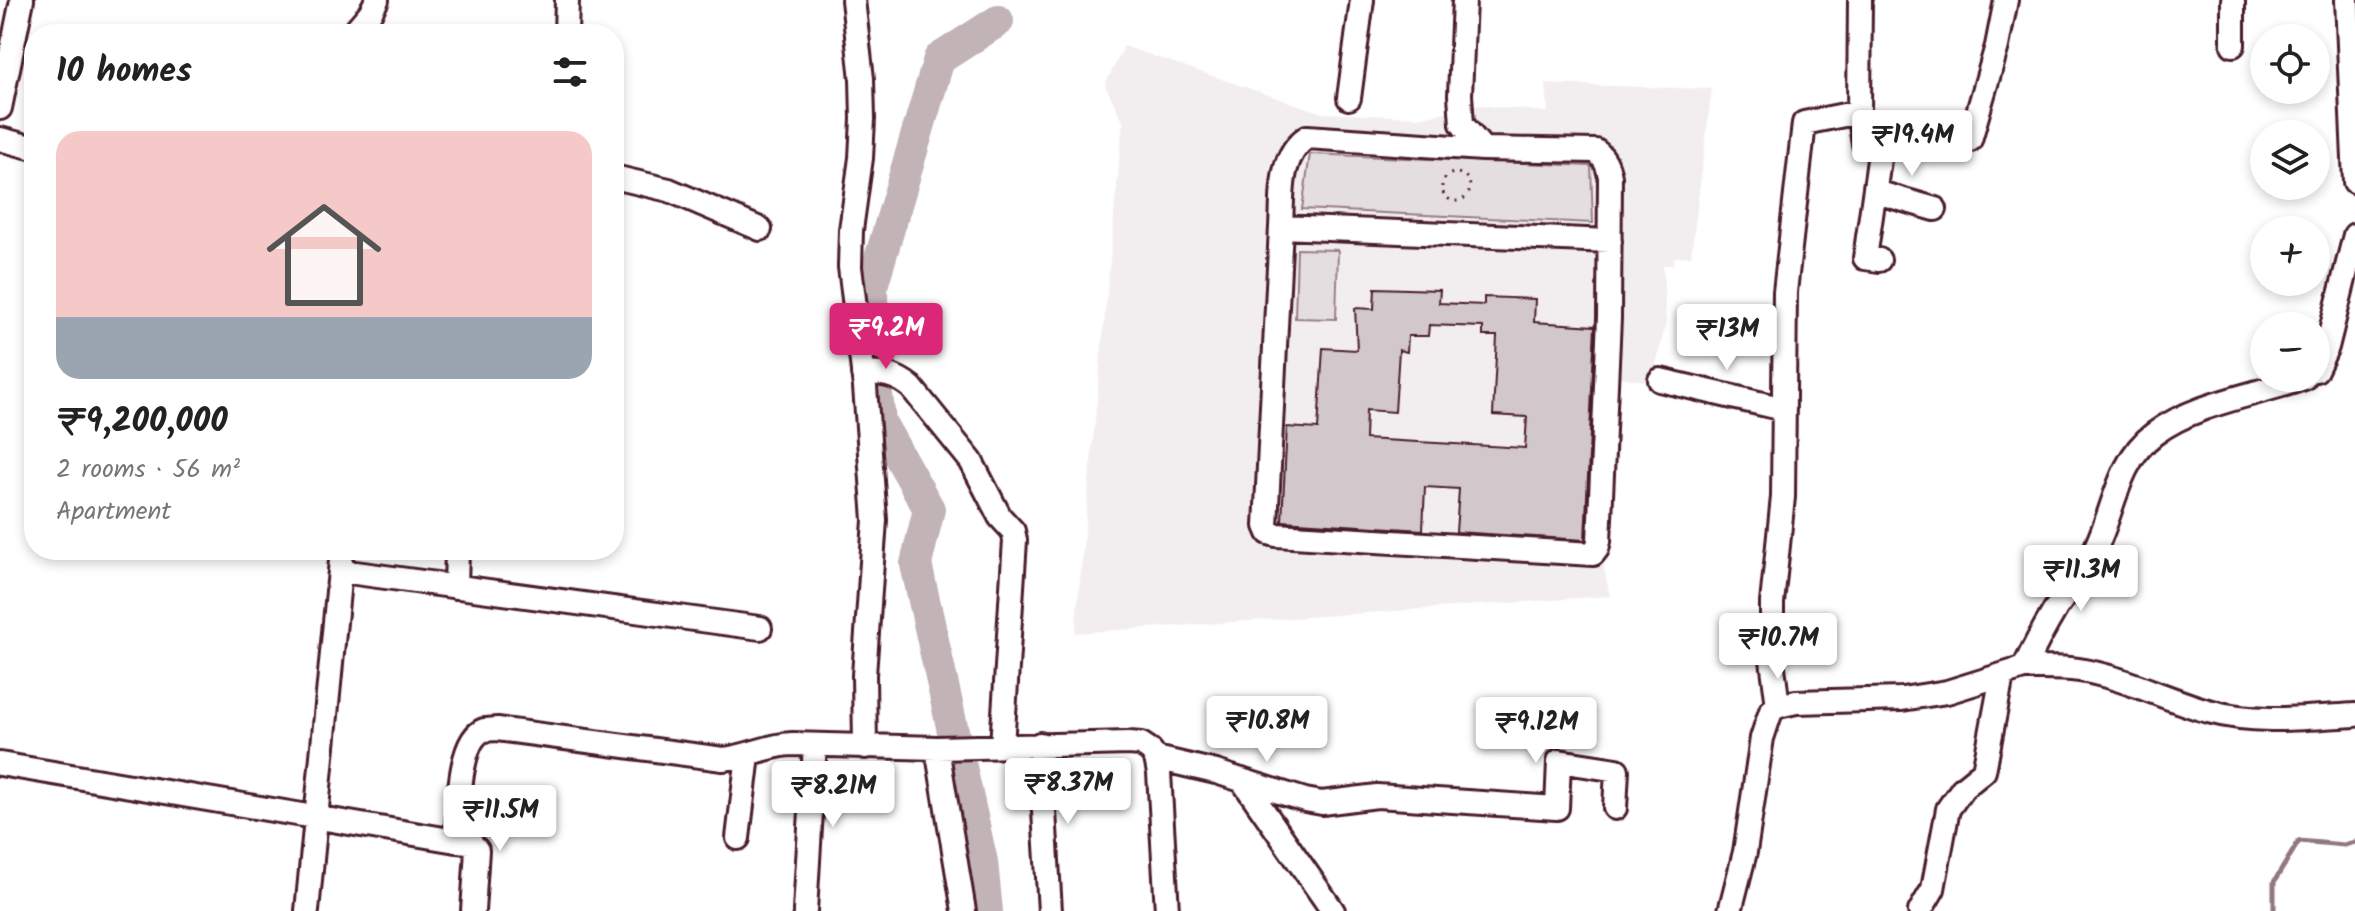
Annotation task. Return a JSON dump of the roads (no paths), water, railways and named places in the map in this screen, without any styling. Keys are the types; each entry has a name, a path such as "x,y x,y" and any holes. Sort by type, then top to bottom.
{"street":[{"path":"0,108 22,0"},
{"path":"361,24 377,0"},
{"path":"566,24 567,0"},
{"path":"853,0 863,119 850,267 872,373 875,520 864,675 865,747"},
{"path":"1349,98 1362,0"},
{"path":"1464,0 1460,95 1462,124 1483,149"},
{"path":"1860,0 1859,112 1864,144 1881,146 1932,137 1970,140 1997,46 2006,0"},
{"path":"2233,0 2233,45"},
{"path":"2347,0 2355,182"},
{"path":"1778,706 1772,660 1772,603 1783,497 1785,292 1804,123 1859,112"},
{"path":"1438,146 1462,124"},
{"path":"1307,137 1438,146 1596,151 1608,166 1609,318 1599,541 1593,554 1276,535 1269,533 1266,526 1281,227 1289,156 1294,146 1307,137"},
{"path":"0,139 24,145"},
{"path":"1879,260 1865,258 1881,146"},
{"path":"624,179 669,190 760,229"},
{"path":"1876,192 1935,209"},
{"path":"1281,227 1610,241"},
{"path":"2330,335 2355,235"},
{"path":"872,373 899,378 911,387 971,461 1000,517 1013,531 1015,540 1002,746"},
{"path":"1660,380 1784,409"},
{"path":"2024,668 2039,637 2092,556 2127,466 2137,450 2154,433 2179,420 2258,392"},
{"path":"307,911 342,560 456,587 760,628"},
{"path":"456,587 457,560"},
{"path":"1730,911 1745,852 1764,730 1771,711 1778,706 1796,702 1902,699 1929,695 2024,668 2079,670 2209,711 2249,718 2355,715"},
{"path":"1920,911 1933,889 1948,809 1963,788 1984,771 2002,676"},
{"path":"456,841 463,764 474,737 484,730 497,729 723,759 781,745 940,748 1141,744 1156,758 1159,773 1167,911"},
{"path":"1040,744 1050,911"},
{"path":"805,911 815,745"},
{"path":"940,748 964,911"},
{"path":"738,838 748,755"},
{"path":"1156,758 1322,803 1377,796 1557,808 1559,761 1617,770 1615,808"},
{"path":"0,764 470,842 477,850 473,911"},
{"path":"1242,780 1333,911"}],"waterway":[{"path":"987,911 982,862 916,564 929,509 880,422 873,358 872,286 939,59 998,21"},
{"path":"2274,911 2274,882 2299,841 2344,845 2355,842"}]}
